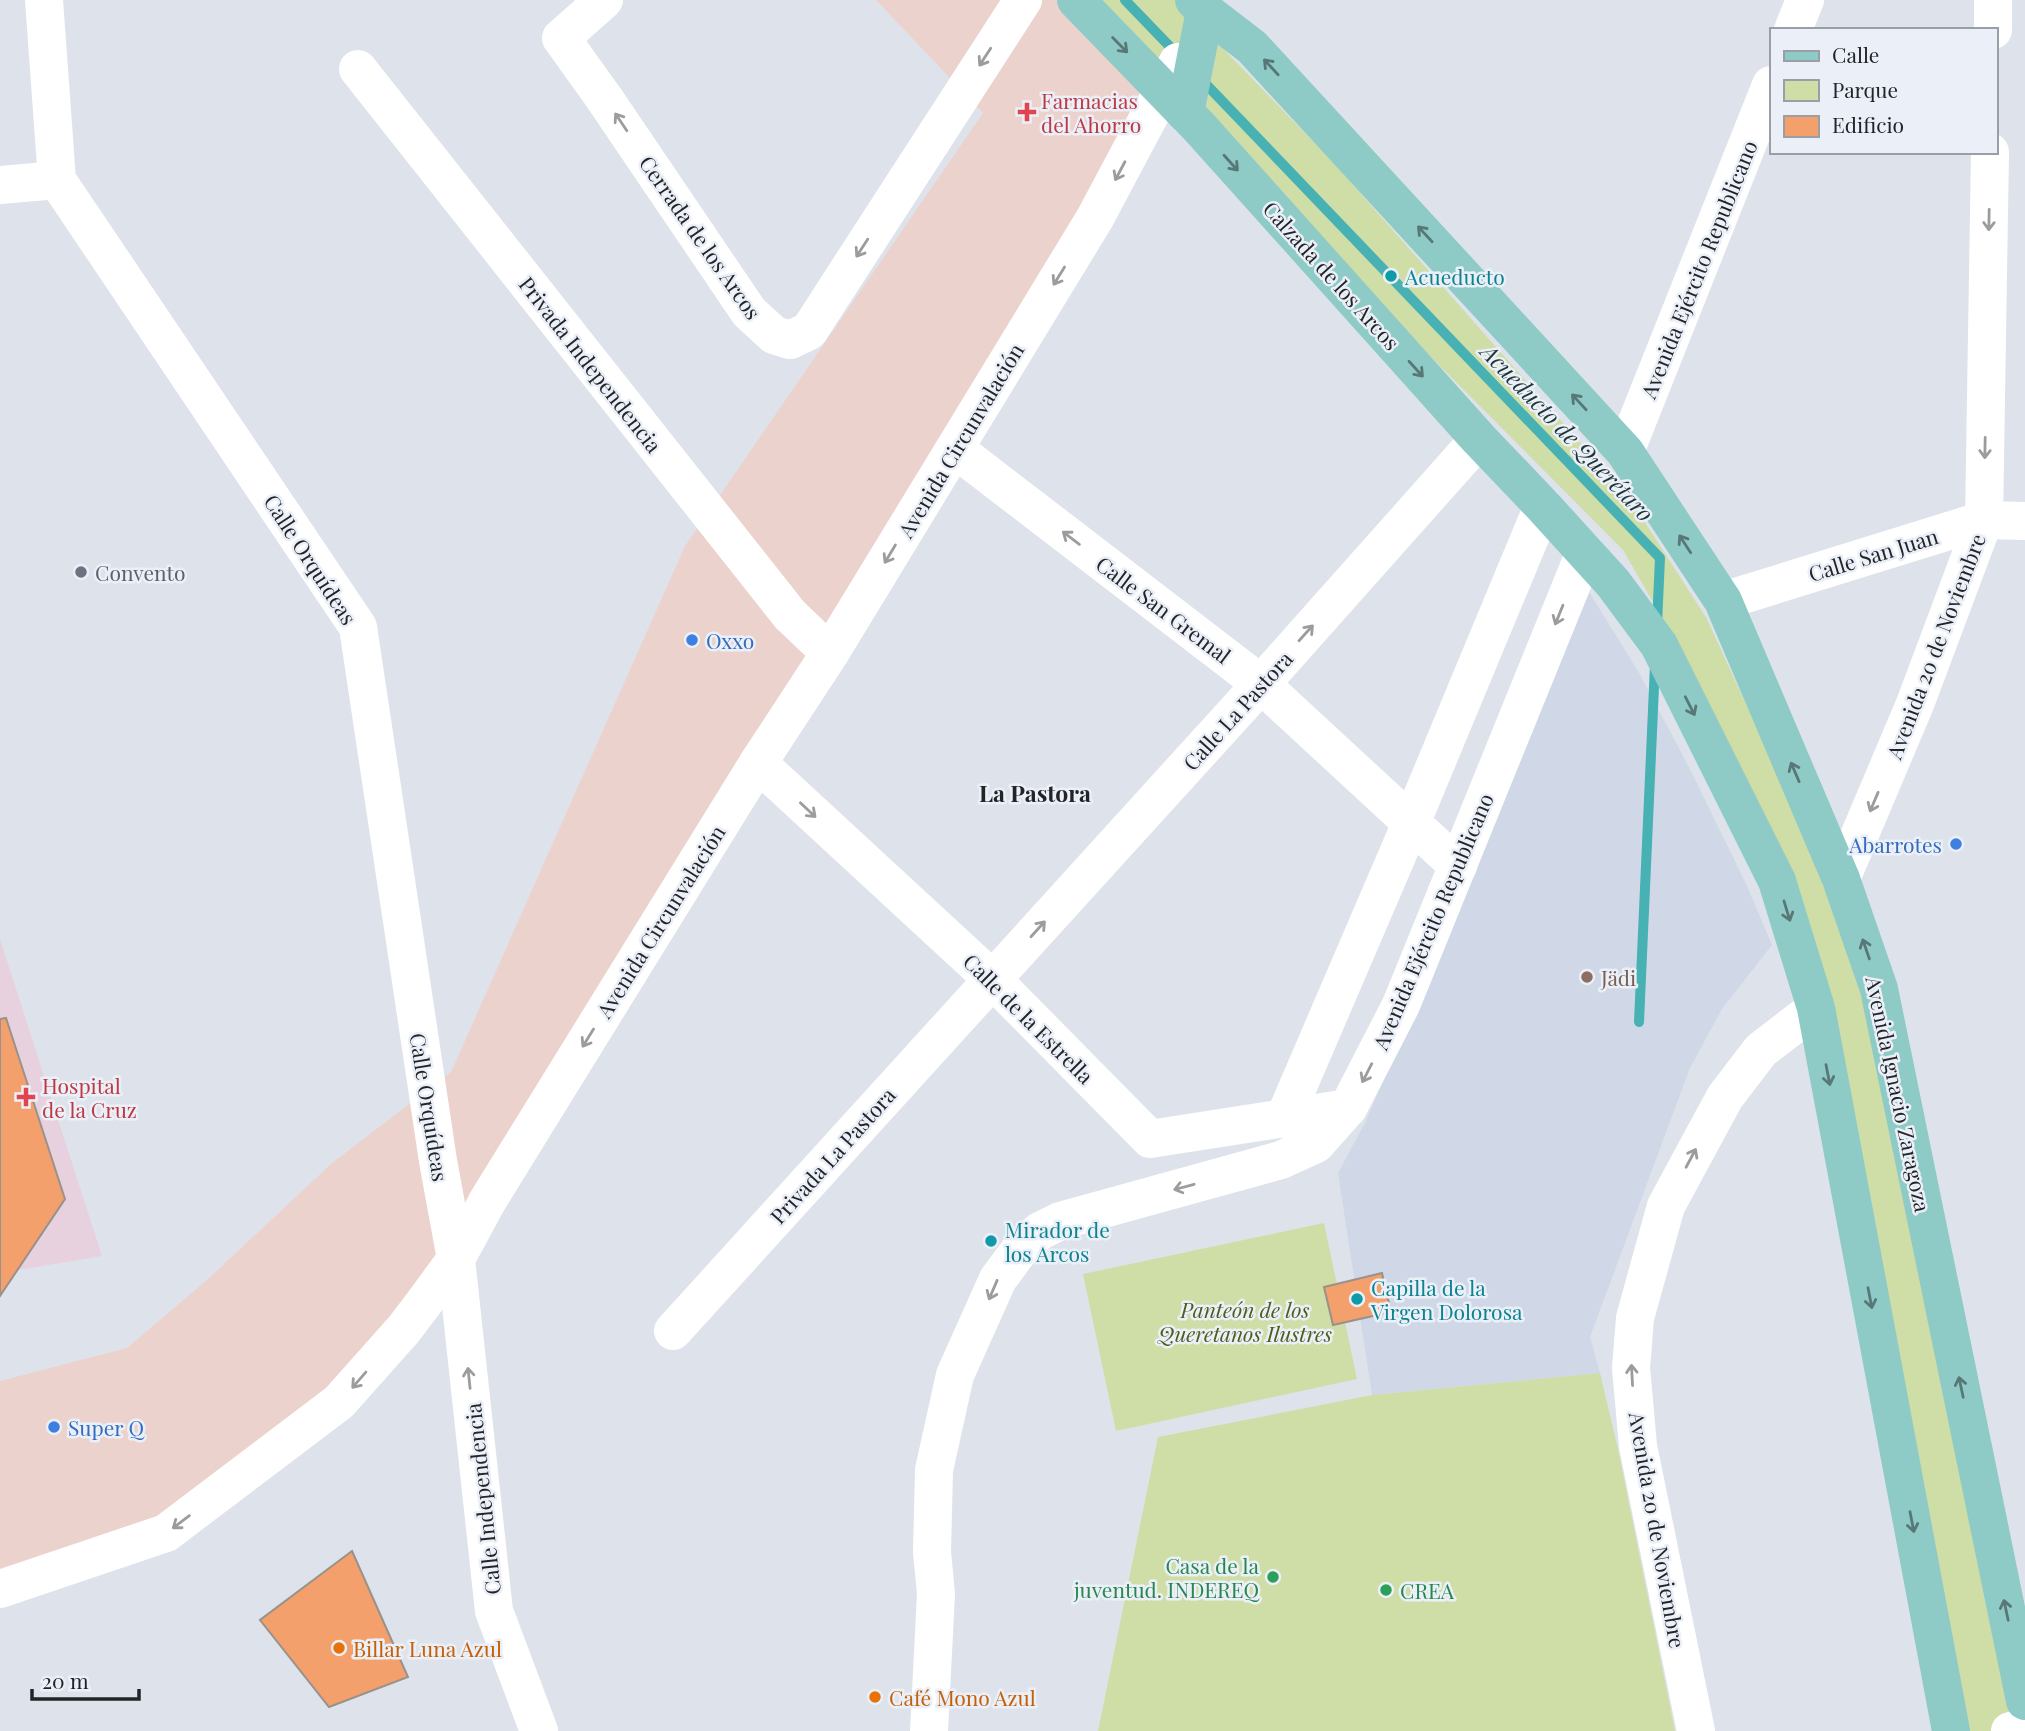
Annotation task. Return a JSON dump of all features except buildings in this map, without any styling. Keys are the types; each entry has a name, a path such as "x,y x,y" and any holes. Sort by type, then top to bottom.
{"main road":[{"name":"Calzada de los Arcos","path":"1076,0 1175,101 1479,439 1585,552"},
{"path":"1175,101 1204,4 1252,47 1625,452"},
{"name":"Avenida Ignacio Zaragoza","path":"1625,452 1723,601 1841,879 1879,989 2025,1700"},
{"path":"1585,552 1613,583 1659,645 1777,881 1816,1008 1951,1731"}],"street":[{"name":"Calle Orquídeas","path":"44,0 57,180 358,628 438,1161 456,1259"},
{"name":"Cerrada de los Arcos","path":"604,0 561,38 749,312 774,335 790,340 809,331 1023,0"},
{"path":"1794,28 1805,0"},
{"path":"1993,0 1993,28"},
{"name":"Privada Independencia","path":"358,69 790,615 830,653"},
{"name":"Avenida Ejército Republicano","path":"1625,452 1770,88"},
{"name":"Avenida Circunvalación","path":"0,1589 166,1533 339,1402 404,1329 456,1259 488,1200 758,763 830,653 1095,218 1175,101"},
{"name":"Avenida 20 de Noviembre","path":"1841,879 1915,704 1984,520 1990,154"},
{"path":"0,185 57,180"},
{"name":"Calle La Pastora","path":"992,979 1261,684 1479,439"},
{"name":"Calle San Gremal","path":"955,449 1261,684 1458,866"},
{"path":"1284,1119 1543,506"},
{"name":"Calle San Juan","path":"1723,601 1984,520 2025,521"},
{"name":"Avenida Ejército Republicano","path":"929,1731 936,1594 932,1552 934,1471 955,1375 998,1279 1024,1244 1040,1231 1060,1221 1281,1160 1316,1144 1349,1108 1401,1004 1585,552"},
{"name":"Calle de la Estrella","path":"758,763 992,979 1150,1139 1349,1108"},
{"name":"Privada La Pastora","path":"673,1331 992,979"},
{"name":"Avenida 20 de Noviembre","path":"1696,1731 1638,1446 1631,1368 1635,1318 1666,1206 1725,1097 1761,1050 1816,1008"},
{"name":"Calle Independencia","path":"456,1259 494,1611 539,1731"},
{"path":"2010,1731 2025,1727"}],"shaded area":[{"path":"876,0 1076,0 1164,90 404,1329 166,1533 0,1589 0,1381 127,1348 208,1279 332,1163 451,1072 685,546 983,113"},
{"name":"Jädi","path":"1581,579 1638,671 1690,769 1748,888 1772,945 1722,1009 1690,1068 1590,1337 1600,1373 1372,1395 1338,1173 1366,1121 1414,1008"},
{"name":"Hospital de la Cruz","path":"0,939 102,1256 0,1273"}],"green space":[{"path":"1091,0 1176,0 1331,160 1630,499 1707,619 1827,881 1876,1015 2017,1731 1963,1731 1809,941 1679,647 1623,550 1432,358"},
{"name":"Panteón de los Queretanos Ilustres","path":"1324,1223 1357,1379 1116,1431 1083,1274"},
{"name":"CREA","path":"1600,1373 1675,1731 1098,1731 1158,1437 1372,1395"}],"waterway":[{"name":"Acueducto de Querétaro","path":"1125,0 1178,55"},
{"name":"Acueducto de Querétaro","path":"1201,79 1660,558 1657,624"},
{"name":"Acueducto de Querétaro","path":"1639,1022 1655,665"}],"place":[{"name":"Farmacias del Ahorro","path":"1027,112"},
{"name":"Acueducto","path":"1391,276"},
{"name":"Convento","path":"81,572"},
{"name":"Oxxo","path":"692,640"},
{"name":"Abarrotes","path":"1956,844"},
{"name":"Jädi","path":"1587,977"},
{"name":"Hospital de la Cruz","path":"26,1097"},
{"name":"Mirador de los Arcos","path":"991,1241"},
{"name":"Capilla de la Virgen Dolorosa","path":"1357,1299"},
{"name":"Super Q","path":"54,1427"},
{"name":"Casa de la juventud. INDEREQ","path":"1273,1577"},
{"name":"CREA","path":"1386,1590"},
{"name":"Billar Luna Azul","path":"339,1648"},
{"name":"Café Mono Azul","path":"875,1697"}],"district":[{"name":"La Pastora","path":"1035,792"}]}
